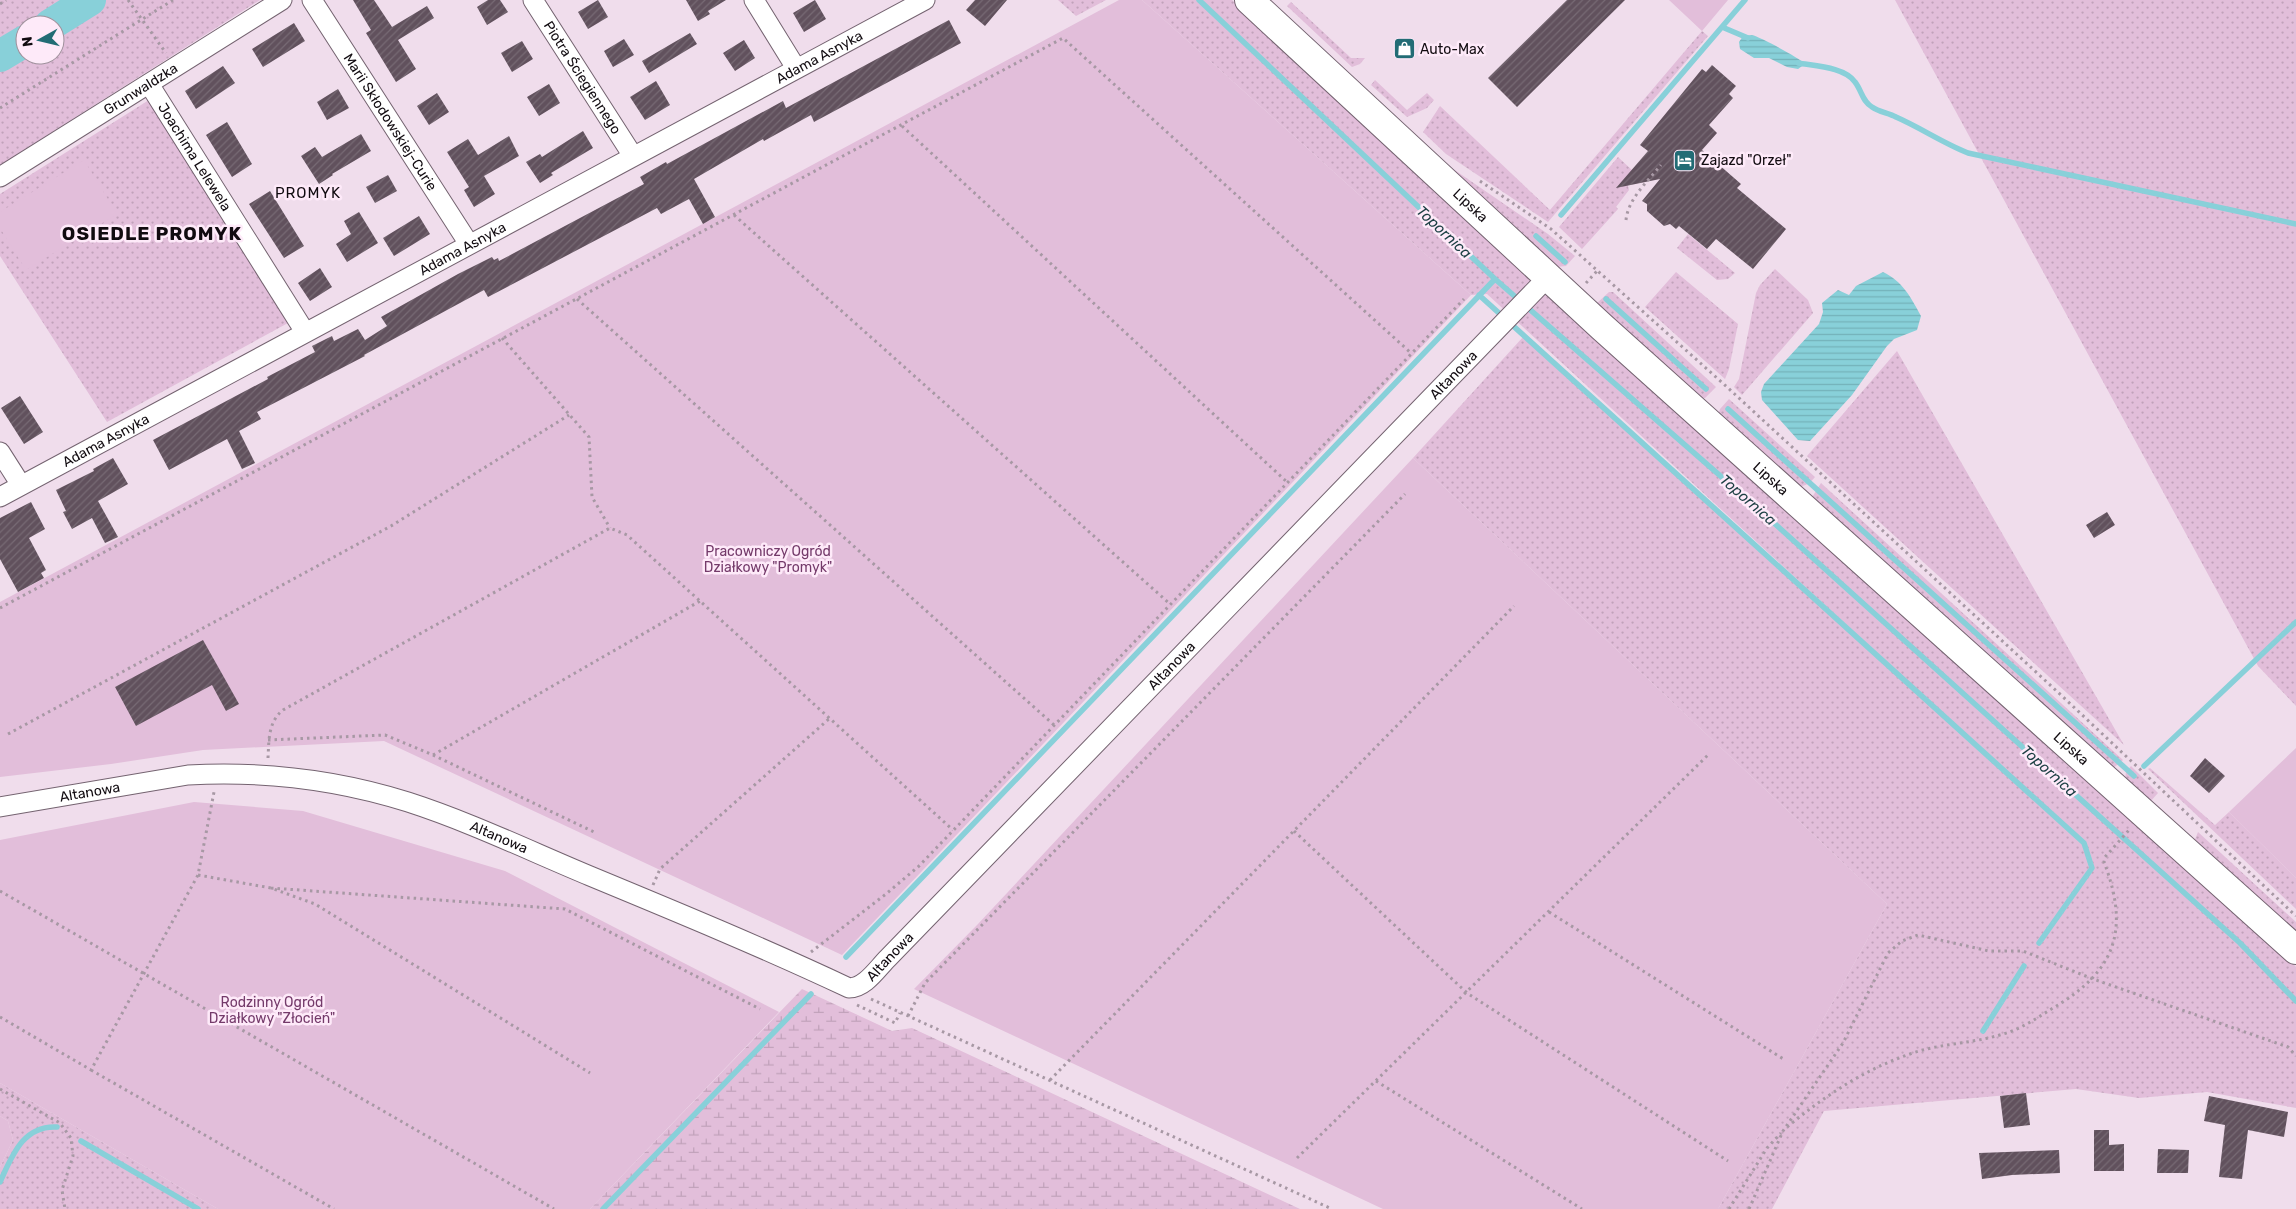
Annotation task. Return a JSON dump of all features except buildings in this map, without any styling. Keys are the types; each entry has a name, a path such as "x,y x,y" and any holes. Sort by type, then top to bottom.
{"main road":[{"name":"Lipska","path":"1249,0 1541,284 2296,950"}],"street":[{"name":"Grunwaldzka","path":"0,177 282,0"},
{"name":"Marii Skłodowskiej-Curie","path":"312,0 469,244"},
{"name":"Piotra Ściegiennego","path":"533,0 633,156"},
{"path":"754,0 796,68"},
{"name":"Adama Asnyka","path":"0,497 925,0"},
{"name":"Joachima Lelewela","path":"149,84 305,332"},
{"name":"Altanowa","path":"0,807 169,778 214,774 275,777 333,784 400,800 451,818 798,964 850,995 869,978 1541,284"},
{"path":"0,452 21,485"}],"path":[{"path":"0,4 6,0"},
{"path":"128,0 176,67"},
{"path":"0,108 172,0"},
{"path":"0,608 1063,38 1411,353"},
{"path":"902,126 1287,482"},
{"path":"1626,220 1627,211 1639,192 1661,165"},
{"path":"1471,176 1551,229 2018,656 2296,916"},
{"path":"734,215 1170,604"},
{"path":"577,298 1054,725"},
{"path":"798,964 820,944 886,894 919,866 1464,299"},
{"path":"502,338 589,437 592,497 610,528 627,535 953,830"},
{"path":"8,734 392,526 569,416"},
{"path":"908,1016 925,983 1405,494"},
{"path":"268,765 268,740 272,722 283,710 610,528"},
{"path":"433,755 700,601"},
{"path":"1050,1080 1514,606"},
{"path":"648,900 660,869 830,718"},
{"path":"268,740 385,736 433,755 594,832"},
{"path":"1297,1158 1709,754"},
{"path":"91,1070 198,875 213,802 214,774"},
{"path":"1749,1209 1783,1130 1819,1100 1872,1069 1924,1049 2004,1034 2029,1023 2065,1001 2093,979 2114,944 2117,924 2117,906 2104,862 2109,853 2134,825"},
{"path":"1294,831 1467,993 1728,1160"},
{"path":"198,875 271,888 565,909 760,1009"},
{"path":"271,888 315,904 590,1073"},
{"path":"0,891 554,1209"},
{"path":"1549,912 1785,1060"},
{"path":"1729,1209 1767,1148 1783,1130 1843,1043 1888,953 1902,941 1918,935 1989,951 2024,952 2093,979 2196,1013 2288,1047 2296,1056"},
{"path":"850,995 895,1023 900,1013"},
{"path":"850,995 908,1016 1332,1209"},
{"path":"0,1017 334,1209"},
{"path":"1376,1081 1582,1209"},
{"path":"0,1089 60,1123 71,1138 73,1156 62,1190 65,1209"}],"green space":[{"path":"0,0 260,0 0,165"},
{"path":"1058,0 1106,0 1076,16"},
{"name":"Pracowniczy Ogród Działkowy \"Promyk\"","path":"1119,0 1142,0 1471,295 842,955 384,741 203,750 111,764 0,777 0,602"},
{"path":"1142,0 1232,0 2289,959 2296,967 2296,1108 2207,1092 2139,1098 2076,1089 1824,1111 1772,1209 1718,1209 1887,904 1413,458 1523,337 2023,787 1487,294 1471,295"},
{"path":"1669,0 1728,0 1702,31"},
{"path":"1895,0 2296,0 2296,706 2258,666"},
{"path":"1291,2 1351,58 1365,58 1360,64 1352,67 1287,6"},
{"path":"1702,31 1708,36 1548,222 1446,154 1423,132 1440,106 1550,210"},
{"path":"1375,80 1407,110 1427,93 1434,100 1427,108 1407,117 1371,85"},
{"path":"149,100 288,323 107,422 0,256 0,194"},
{"path":"1618,157 1633,171 1628,186 1629,190 1616,207 1618,209 1582,249 1559,227"},
{"path":"84,160 117,214 26,270 0,228 0,212"},
{"path":"1443,162 1548,234 1575,256 1566,266 1556,267"},
{"path":"1688,234 1735,273 1728,279 1717,280 1677,248"},
{"path":"1775,269 1808,300 1813,313 1742,395 1734,387 1739,379 1756,293 1760,285"},
{"path":"1676,272 1738,324 1729,369 1725,379 1645,307"},
{"path":"1609,292 1613,292 1716,387 1705,398 1699,399 1596,304"},
{"path":"1897,351 2124,745 1807,456"},
{"path":"1729,399 1815,477 1805,485 1797,486 1718,415 1720,409"},
{"path":"1413,458 1887,904 1718,1209 1383,1209 914,989 978,924"},
{"path":"1821,483 2123,760 2112,769 1811,499"},
{"path":"2296,748 2296,878 2229,812"},
{"path":"2131,766 2158,793 2150,802 2125,779 2126,772"},
{"path":"2150,768 2215,825 2229,812 2296,878 2296,909 2148,769"},
{"name":"Rodzinny Ogród Działkowy \"Złocień\"","path":"194,802 303,811 505,871 779,1012 590,1209 218,1209 0,1083 0,840"},
{"path":"2198,832 2296,922 2296,935 2194,842"},
{"path":"802,989 892,1031 912,1028 1300,1209 590,1209"},
{"path":"0,1083 218,1209 0,1209 0,1167 13,1140 8,1121 0,1116"},
{"path":"0,1116 8,1121 13,1140 0,1167"}],"water":[{"path":"1752,35 1780,48 1805,64 1798,69 1787,67 1769,58 1754,58 1740,49 1739,42 1743,36"},
{"path":"1883,272 1896,280 1914,302 1921,316 1917,330 1894,339 1852,395 1810,441 1798,440 1762,400 1761,392 1764,384 1819,324 1823,312 1822,303 1838,290 1849,295 1856,286"}],"waterway":[{"path":"65,16 90,0"},
{"name":"Topornica","path":"1199,0 1495,279 1764,514 2240,943 2296,1001"},
{"path":"1561,215 1745,0"},
{"path":"1722,27 1748,38"},
{"path":"0,56 15,47"},
{"path":"1798,63 1829,68 1844,73 1855,82 1866,102 1872,107 1905,121 1968,153 2296,224"},
{"path":"1536,236 1565,262"},
{"path":"846,957 1495,279"},
{"path":"1479,295 2084,843 2092,868 2039,943"},
{"path":"1606,299 1706,389"},
{"path":"1728,409 2134,776"},
{"path":"2144,766 2296,622"},
{"path":"1983,1031 2024,966"},
{"path":"603,1209 811,994"},
{"path":"0,1182 14,1153 27,1137 35,1131 57,1127"},
{"path":"81,1141 198,1209"}],"place":[{"name":"Auto-Max","path":"1404,49"},
{"name":"Zajazd \"Orzeł\"","path":"1685,160"}],"district":[{"name":"PROMYK","path":"308,193"},
{"name":"OSIEDLE PROMYK","path":"152,233"}]}
